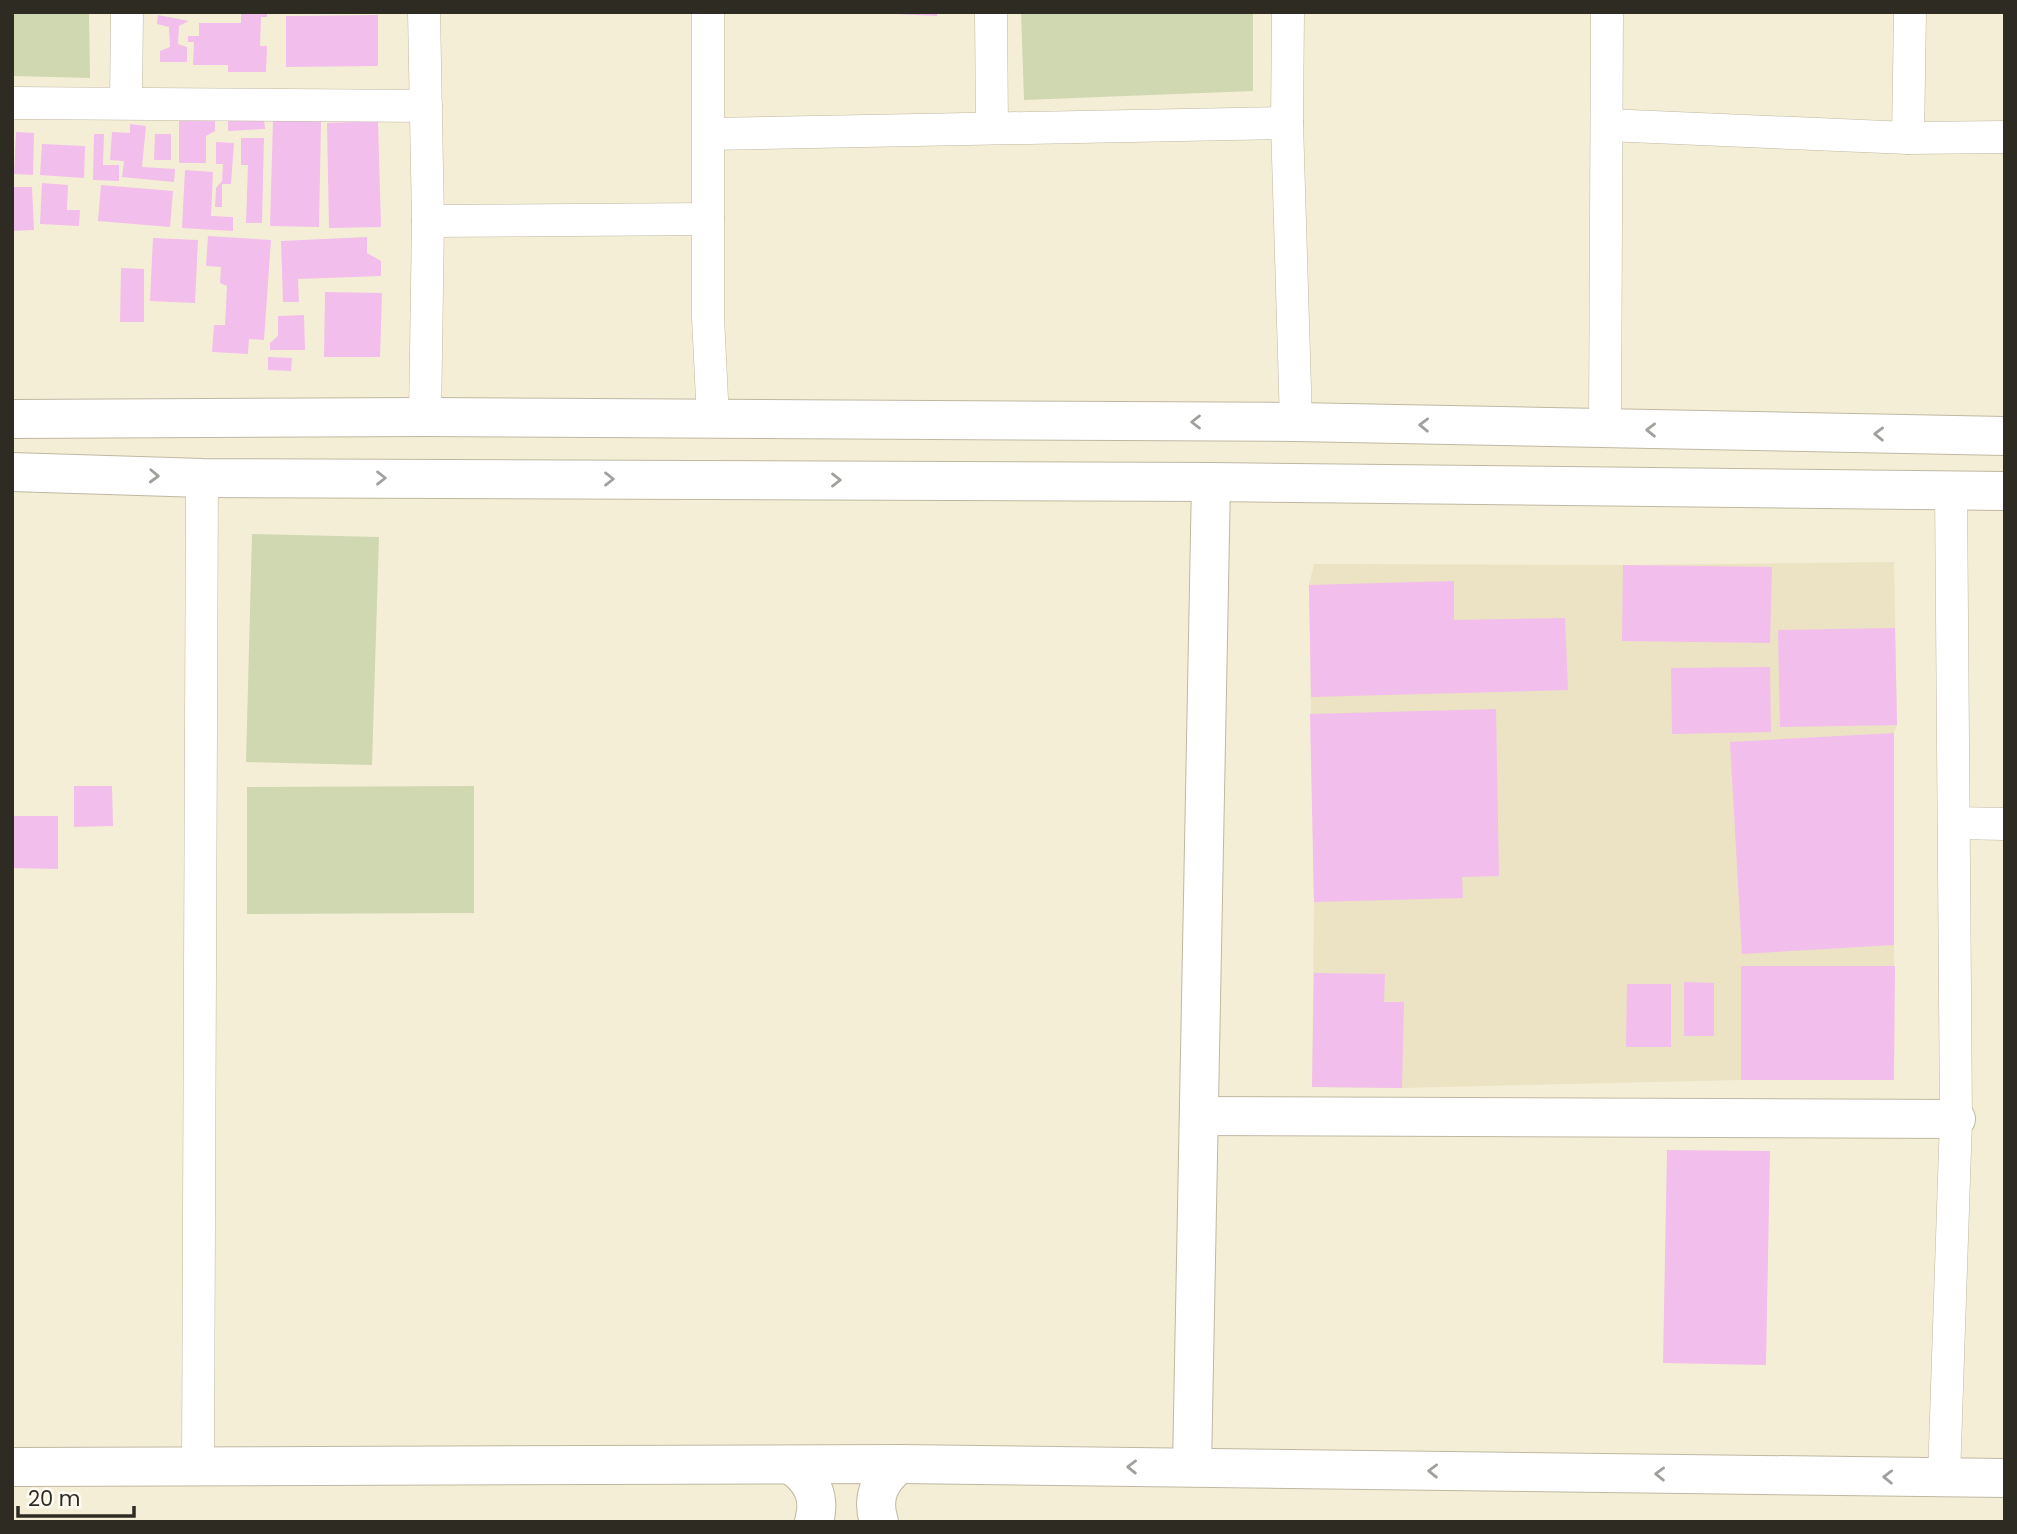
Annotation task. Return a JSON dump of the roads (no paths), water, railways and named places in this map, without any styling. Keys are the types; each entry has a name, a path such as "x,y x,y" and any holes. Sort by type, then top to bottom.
{"street":[{"path":"126,103 127,12"},
{"path":"424,12 428,221 425,417"},
{"path":"708,12 708,317 713,420"},
{"path":"991,12 992,128"},
{"path":"1288,12 1287,123 1296,422"},
{"path":"1605,429 1607,12"},
{"path":"1908,138 1910,12"},
{"path":"12,103 426,106"},
{"path":"709,134 1287,123"},
{"path":"1606,125 1908,138 2005,137"},
{"path":"428,221 708,219"},
{"path":"12,419 425,417 1296,422 2005,436"},
{"path":"106,474 99,467 96,447 102,432 112,420"},
{"path":"12,472 202,478 1211,482 2005,491"},
{"path":"198,1468 202,478"},
{"path":"1192,1467 1211,482"},
{"path":"1944,1478 1956,1119 1951,490"},
{"path":"1954,823 2005,824"},
{"path":"1200,1116 1956,1119"},
{"path":"12,1467 901,1464 2005,1478"},
{"path":"879,1522 876,1501 878,1490 883,1479 901,1464"},
{"path":"791,1465 809,1479 814,1489 817,1501 814,1522"}]}
